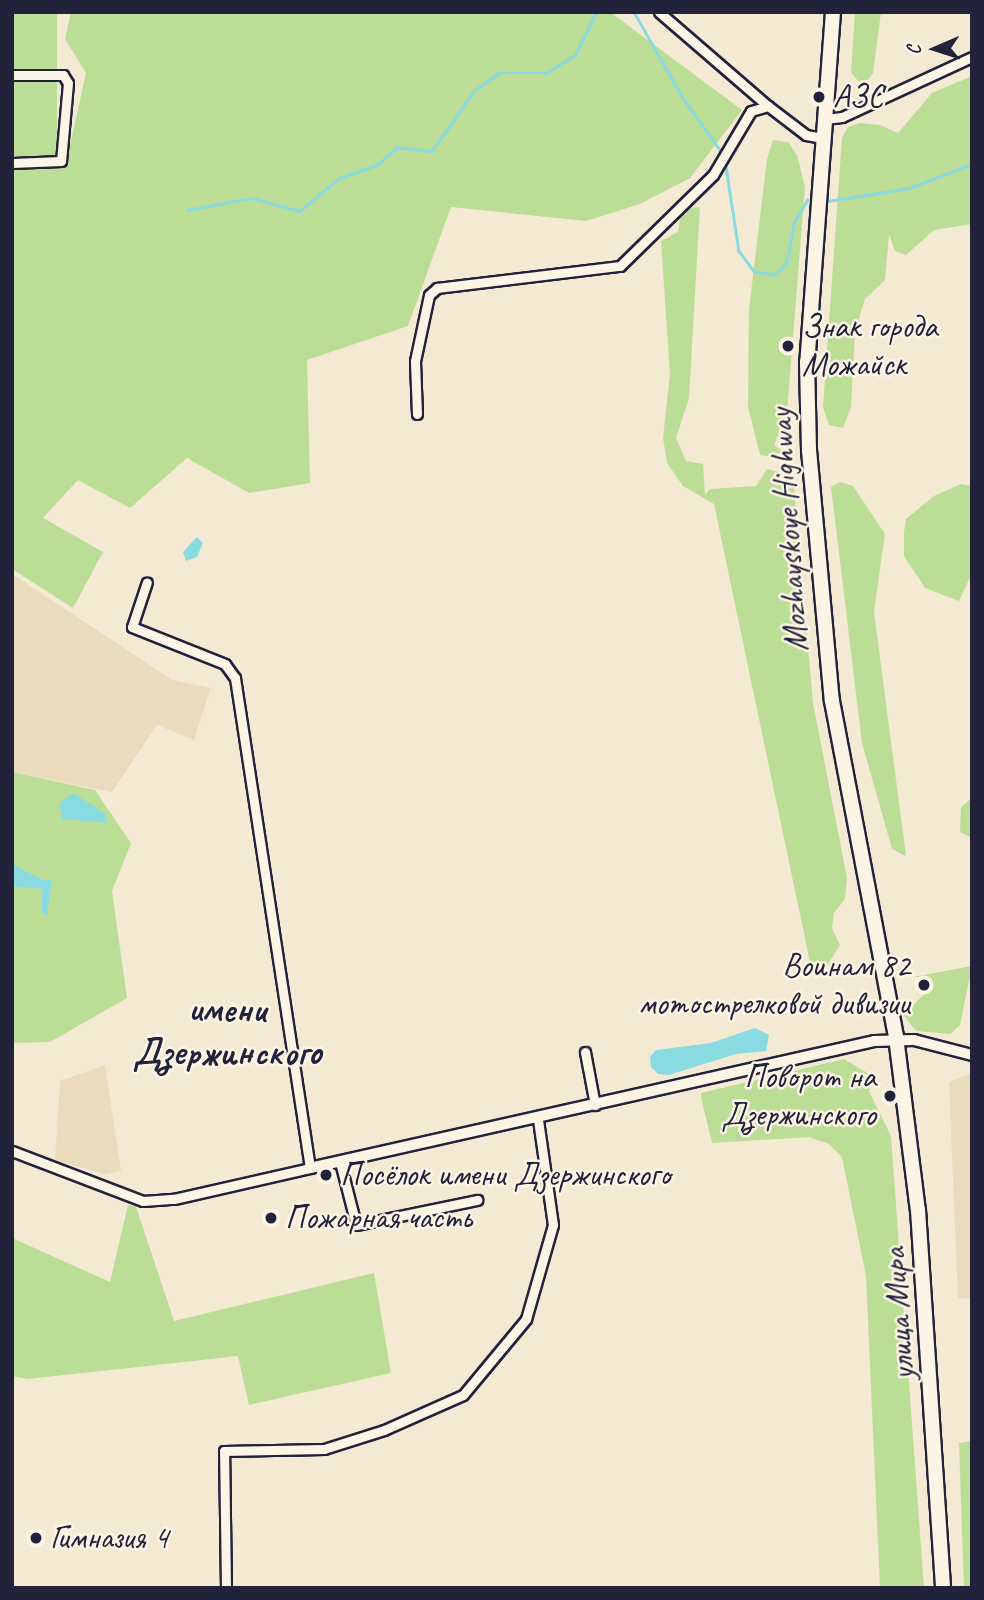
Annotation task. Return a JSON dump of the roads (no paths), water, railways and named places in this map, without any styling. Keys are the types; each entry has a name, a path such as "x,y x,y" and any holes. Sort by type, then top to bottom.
{"main road":[{"name":"Mozhayskoye Highway","path":"833,12 806,374 817,548 834,710 896,1037"},
{"name":"улица Мира","path":"896,1037 926,1285 943,1588"}],"street":[{"path":"659,12 768,106 806,135 823,138"},
{"path":"825,119 842,117 972,57"},
{"path":"12,75 63,75 68,83 61,161 12,163"},
{"path":"417,414 415,361 429,295 437,288 620,266 713,175 751,111 768,106"},
{"path":"147,582 132,627 225,664 235,678 310,1168"},
{"path":"12,1151 150,1201 538,1119 896,1037 972,1055"},
{"path":"585,1052 595,1105"},
{"path":"226,1588 225,1451 324,1449 384,1430 463,1395 526,1319 553,1225 538,1119"},
{"path":"340,1162 356,1226 477,1200"}],"water":[{"path":"197,537 203,543 197,557 186,561 183,552"},
{"path":"74,793 105,814 107,823 62,819 59,803"},
{"path":"12,864 43,880 52,880 47,915 42,913 42,889 12,886"},
{"path":"755,1028 769,1035 766,1051 736,1054 669,1075 658,1074 651,1067 650,1057 656,1050 711,1043"}],"waterway":[{"path":"187,210 252,198 300,211 339,178 377,165 397,147 432,151 474,91 499,73 546,73 575,55 596,12"},
{"path":"634,12 683,98 723,154"},
{"path":"725,160 739,251 754,271 774,275 786,264 794,222 807,200"},
{"path":"828,201 909,188 972,164"}],"place":[{"name":"АЗС","path":"819,97"},
{"name":"Знак города Можайск","path":"788,346"},
{"name":"Воинам 82 мотострелковой дивизии","path":"924,985"},
{"name":"Поворот на Дзержинского","path":"890,1096"},
{"name":"Посёлок имени Дзержинского","path":"326,1175"},
{"name":"Пожарная часть","path":"271,1218"},
{"name":"Гимназия 4","path":"36,1538"}],"district":[{"name":"имени Дзержинского","path":"227,1032"}]}
